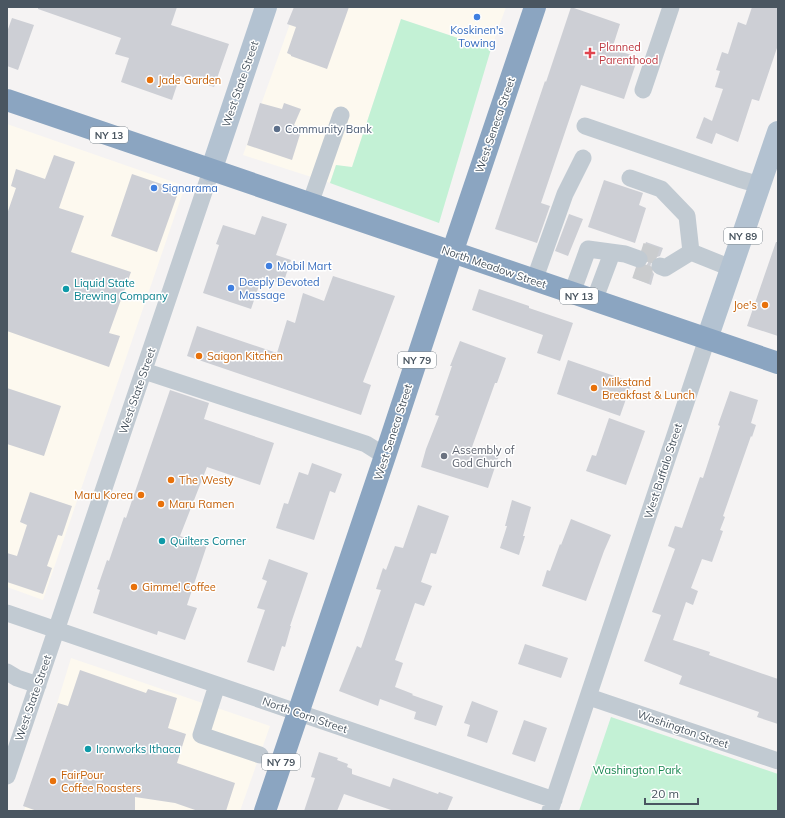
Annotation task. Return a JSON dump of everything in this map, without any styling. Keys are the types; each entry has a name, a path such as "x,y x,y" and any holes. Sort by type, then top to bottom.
{"highway":[{"name":"West Seneca Street","path":"265,811 535,7"},
{"name":"NY 13","path":"7,100 211,171"},
{"name":"North Meadow Street","path":"211,171 778,363"}],"main road":[{"name":"West State Street","path":"211,171 266,7"},
{"name":"West Buffalo Street","path":"707,339 778,132"}],"street":[{"path":"643,90 671,7"},
{"path":"310,204 340,115"},
{"path":"585,126 760,185"},
{"path":"534,281 565,194 583,158"},
{"name":"West State Street","path":"7,776 11,752 38,685 211,171"},
{"path":"630,178 661,189 687,216 691,252"},
{"path":"572,293 588,249 630,257 594,301"},
{"path":"661,267 691,252 732,268"},
{"name":"West Buffalo Street","path":"552,805 707,339"},
{"path":"144,371 366,444 385,456"},
{"name":"North Corn Street","path":"7,613 298,712 552,805"},
{"path":"7,672 17,678 38,685"},
{"path":"217,685 201,735 260,755"},
{"name":"Washington Street","path":"589,697 778,761"}],"shaded area":[{"path":"296,7 506,7 491,49 401,19 352,168 336,165 330,183 243,155"},
{"path":"7,124 185,186 43,600 7,587"},
{"path":"71,658 270,726 240,811 24,811"}],"green space":[{"path":"401,19 491,49 439,223 330,183 336,165 352,167"},
{"name":"Washington Park","path":"611,717 778,774 778,811 579,811"}],"building":[{"path":"38,7 177,7 171,25 229,44 214,87 180,76 172,100 121,82 129,58 115,54 121,38 38,9"},
{"path":"294,7 349,7 327,69 291,56 287,53 296,27 287,24"},
{"path":"571,7 620,24 612,49 638,57 624,99 581,85 541,203 550,206 537,243 495,229"},
{"path":"752,7 778,7 778,45 759,101 752,99 738,142 716,133 712,144 696,138 704,117 712,121 723,89 715,87 720,71 716,70 722,52 728,54 738,22 746,25"},
{"path":"12,18 34,25 18,70 7,66 7,32"},
{"path":"260,103 282,109 284,103 301,109 294,125 302,128 292,160 247,145"},
{"name":"Liquid State Brewing Company","path":"54,155 75,162 59,208 84,216 71,252 131,272 109,333 120,336 109,367 7,331 7,214 16,188 11,186 16,169 45,179"},
{"path":"132,174 179,190 157,252 111,236"},
{"path":"604,180 643,193 639,205 646,208 635,243 588,227"},
{"path":"569,214 583,219 568,256 555,251"},
{"path":"262,216 287,224 276,255 291,260 283,284 262,277 251,309 203,293 219,245 216,244 223,225 255,235"},
{"path":"646,242 663,248 660,256 654,258 651,263 650,268 654,274 651,285 633,278 636,269 645,267 648,263 649,257 643,250"},
{"path":"776,242 778,242 778,336 747,326"},
{"path":"333,276 395,296 363,382 371,385 361,415 187,356 197,326 277,353 287,320 295,323 303,293 324,301"},
{"path":"479,289 573,323 560,361 537,353 543,335 472,310"},
{"path":"460,341 506,358 497,383 495,383 472,447 499,455 488,488 421,467 426,449 439,416 435,415 452,366 450,366"},
{"name":"Milkstand Breakfast & Lunch","path":"568,360 632,382 620,416 557,394"},
{"path":"7,388 61,406 44,456 7,444"},
{"path":"170,390 209,403 204,419 274,443 260,485 207,467 180,536 207,545 187,605 197,608 185,640 158,631 157,635 93,613 100,590 97,589 107,560 109,561 124,517 126,518"},
{"path":"730,391 758,400 751,423 756,425 723,516 725,517 720,530 723,531 712,562 702,559 691,588 698,591 693,605 686,602 673,640 710,652 709,655 778,679 778,724 757,717 759,712 679,684 682,676 644,661 661,615 652,612 675,549 668,546 675,526 682,528 700,477 703,478 720,426 718,425"},
{"path":"609,418 645,431 626,485 586,471 592,455 596,456"},
{"path":"312,463 342,474 335,493 330,491 314,540 276,528 284,503 288,504 299,472 308,475"},
{"path":"30,492 72,506 62,536 58,535 47,566 52,568 43,594 7,582 7,553 17,556 27,525 20,522"},
{"path":"512,500 531,507 523,536 525,536 519,555 500,548 507,526 505,526"},
{"path":"418,505 449,516 436,554 431,553 421,582 432,586 424,606 415,603 395,660 403,663 395,687 443,706 436,726 414,719 416,712 380,699 378,706 339,691 357,646 361,648 381,590 376,589 383,568 386,570 395,546 403,548"},
{"path":"571,519 611,535 586,601 542,586 547,570 550,571"},
{"path":"269,559 308,573 290,626 285,647 282,646 274,671 247,662 265,610 257,608 267,581 262,579"},
{"path":"525,644 568,658 561,678 518,664"},
{"name":"Ironworks Ithaca","path":"80,670 146,693 148,689 177,698 168,728 186,734 177,763 235,783 226,811 198,811 175,803 135,797 135,811 37,811 23,806 58,703 68,706"},
{"path":"472,701 498,711 487,743 467,736 470,725 464,723"},
{"path":"524,720 547,728 535,762 512,754"},
{"path":"319,752 338,758 337,760 348,764 347,767 352,769 352,774 390,787 393,778 438,794 439,792 453,797 447,811 394,811 344,794 337,811 304,811 315,778 311,777"}],"tunnel":[{"path":"641,251 663,258"},
{"path":"635,270 656,277"}],"place":[{"name":"Koskinen's Towing","path":"477,17"},
{"name":"Planned Parenthood","path":"590,53"},
{"name":"Jade Garden","path":"150,80"},
{"name":"Community Bank","path":"277,129"},
{"name":"Signarama","path":"154,188"},
{"name":"Mobil Mart","path":"269,266"},
{"name":"Deeply Devoted Massage","path":"231,288"},
{"name":"Liquid State Brewing Company","path":"66,289"},
{"name":"Joe's","path":"765,305"},
{"name":"Saigon Kitchen","path":"199,356"},
{"name":"Milkstand Breakfast & Lunch","path":"594,388"},
{"name":"Assembly of God Church","path":"444,456"},
{"name":"The Westy","path":"171,480"},
{"name":"Maru Korea","path":"141,495"},
{"name":"Maru Ramen","path":"161,504"},
{"name":"Quilters Corner","path":"162,541"},
{"name":"Gimme! Coffee","path":"134,587"},
{"name":"Ironworks Ithaca","path":"88,749"},
{"name":"FairPour Coffee Roasters","path":"53,781"}]}
